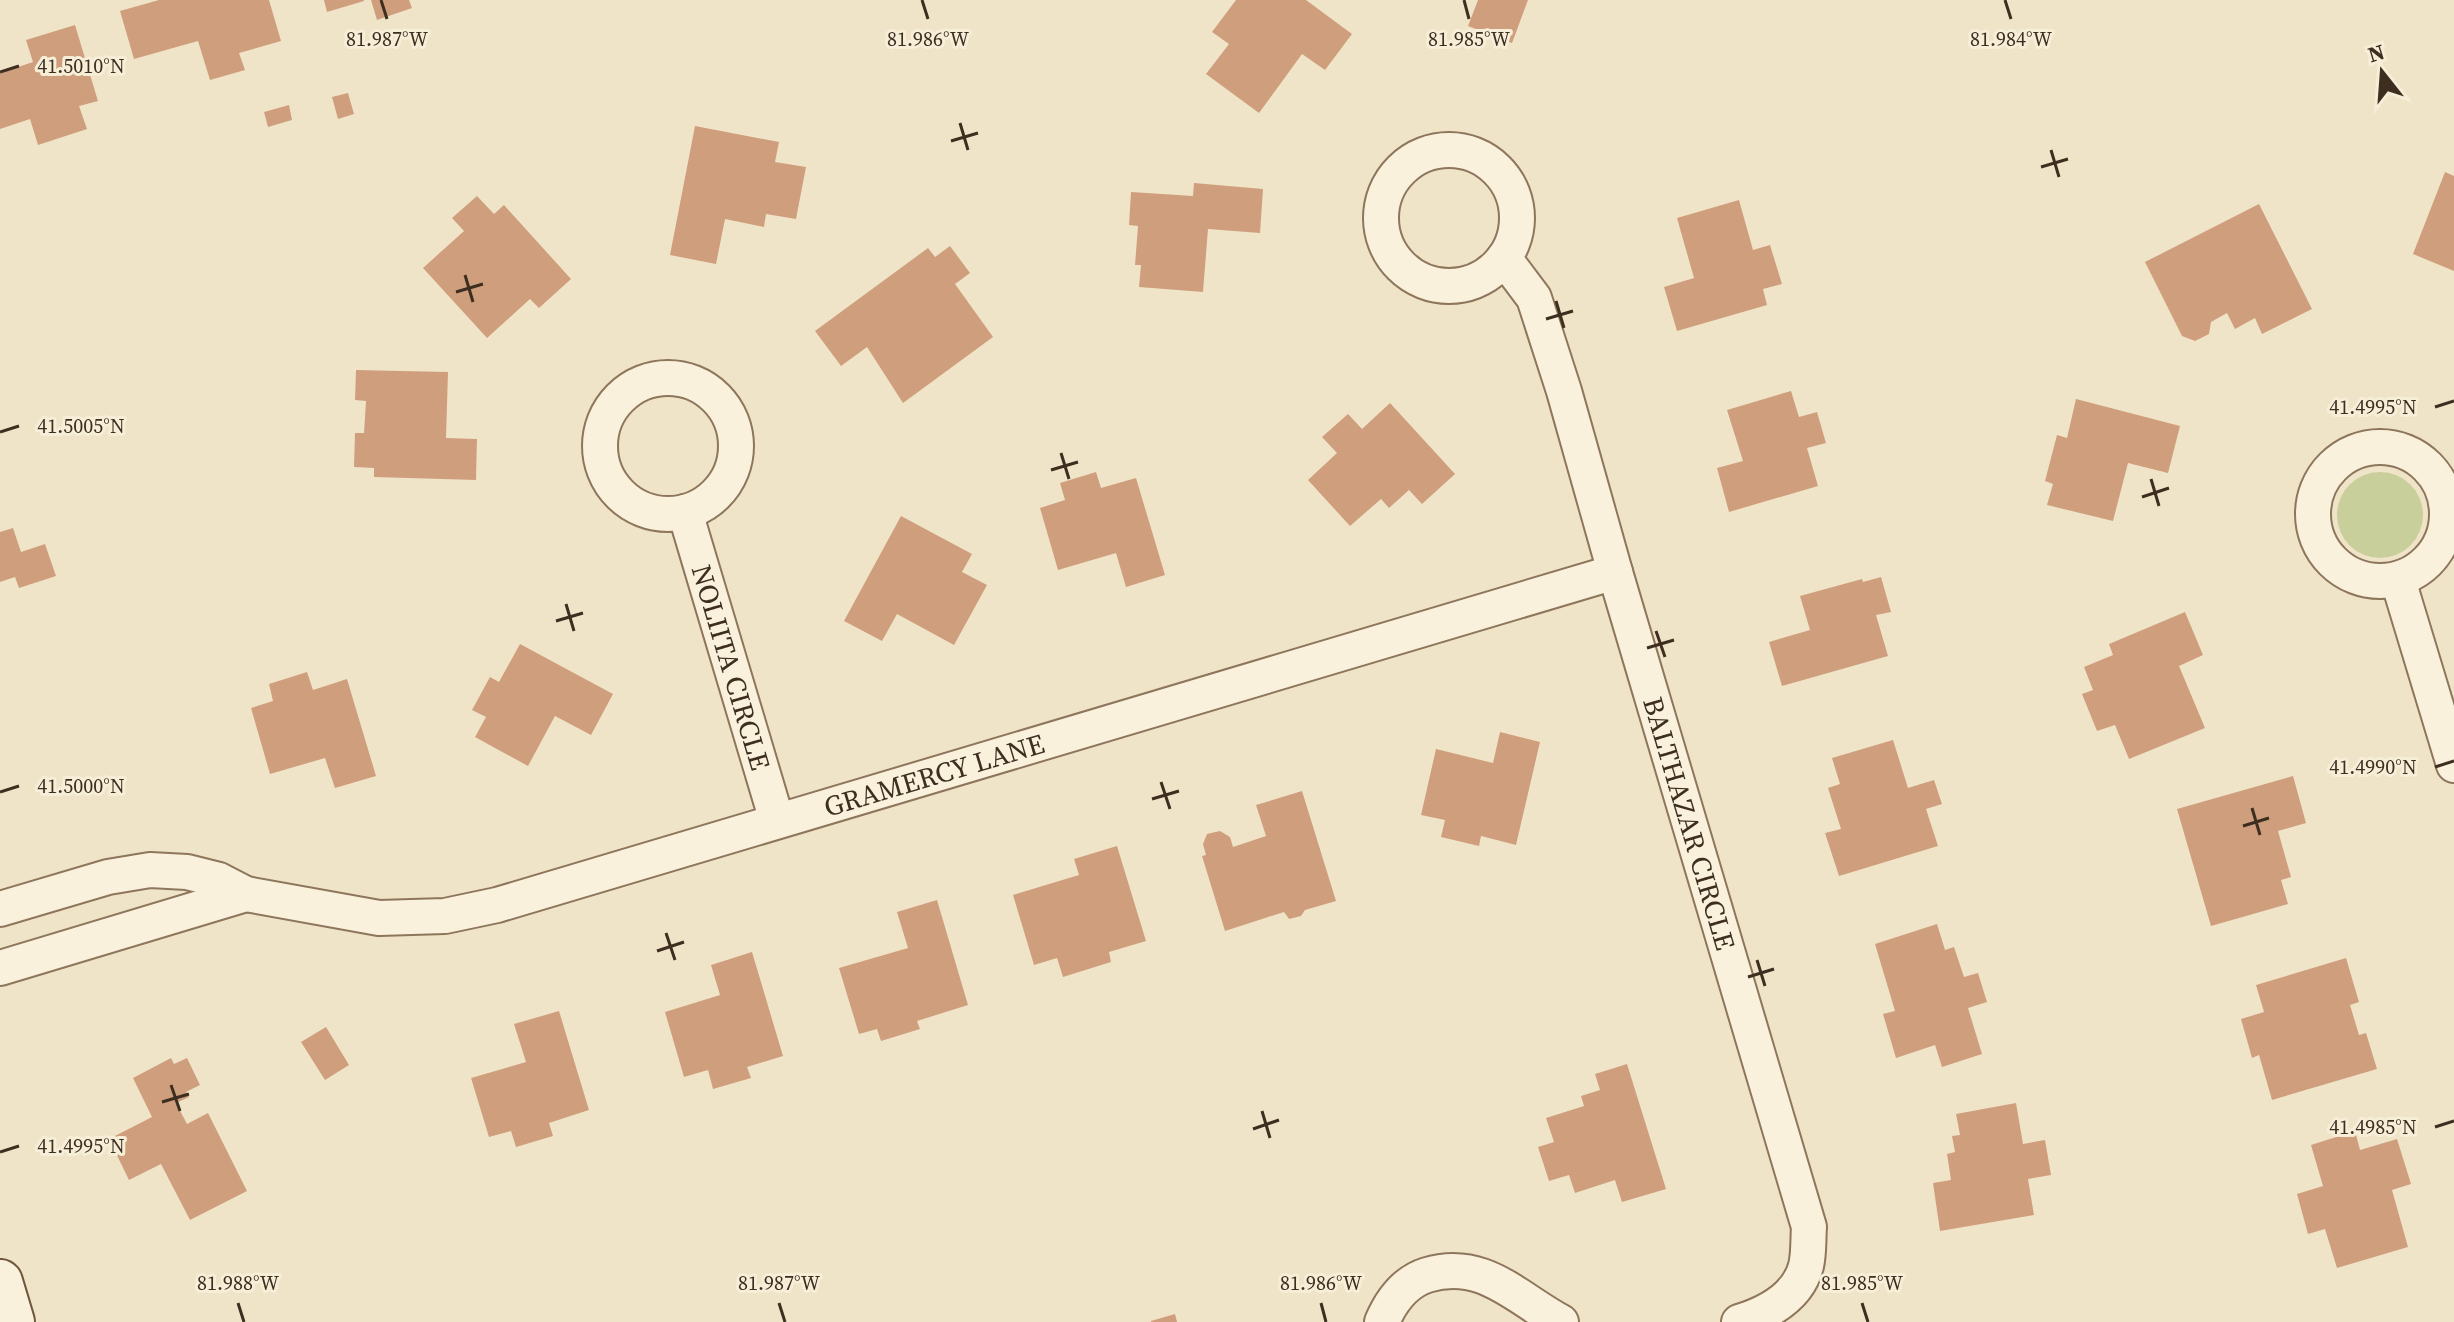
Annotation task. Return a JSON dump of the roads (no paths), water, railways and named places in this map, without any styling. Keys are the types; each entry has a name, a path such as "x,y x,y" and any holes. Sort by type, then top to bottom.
{"street":[{"name":"BALTHAZAR CIRCLE","path":"1504,258 1534,298 1566,396 1809,1227 1806,1268 1787,1299 1739,1322"},
{"path":"675,378 707,390 727,412 734,429 735,455 727,481 702,506 685,512 655,514 626,501 615,490 602,465 600,441 606,418 621,397 640,384 675,378"},
{"name":"NOLIITA CIRCLE","path":"685,512 777,821"},
{"name":"GRAMERCY LANE","path":"0,909 108,877 150,870 187,872 219,880 246,894 379,918 445,916 511,901 1615,572"},
{"path":"2398,580 2454,765"},
{"name":"GRAMERCY LANE","path":"0,968 246,894"},
{"path":"1382,1322 1390,1303 1415,1279 1445,1270 1480,1274 1515,1291 1543,1313 1561,1322"},
{"path":"0,1282 12,1322"}]}
